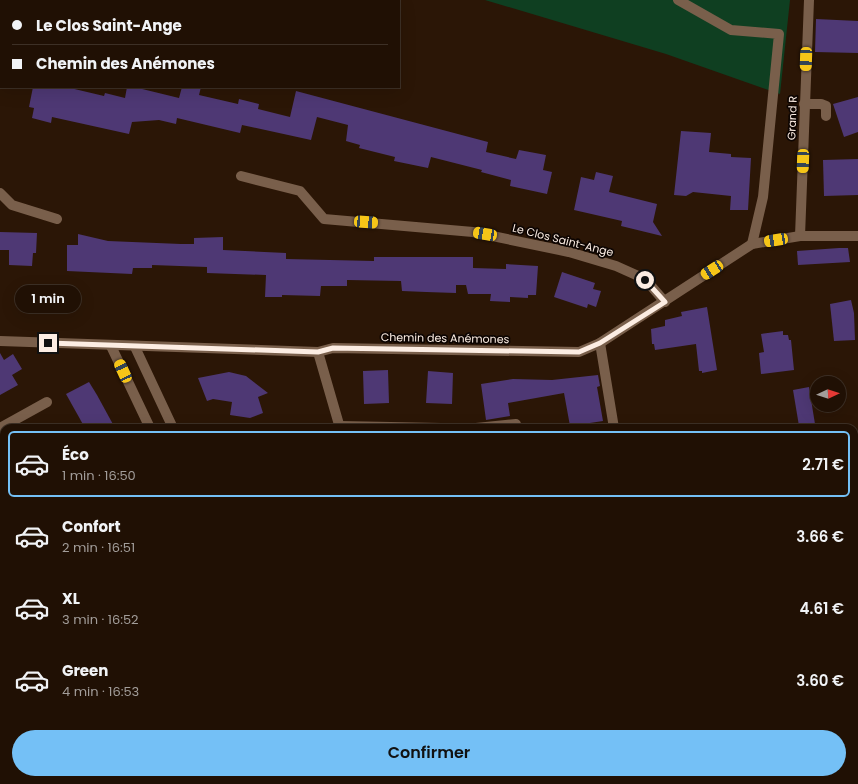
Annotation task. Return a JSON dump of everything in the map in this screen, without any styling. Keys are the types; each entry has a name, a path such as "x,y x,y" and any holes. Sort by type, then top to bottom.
{"street":[{"path":"678,0 731,30 779,34 763,197 752,244"},
{"name":"Grand R","path":"800,236 809,0"},
{"path":"804,104 821,104 826,106 826,116"},
{"name":"Le Clos Saint-Ange","path":"241,176 300,191 324,219 422,226 473,232 521,241 616,266 645,280 665,302"},
{"path":"0,194 12,205 57,219"},
{"name":"Chemin des Anémones","path":"0,341 135,347 318,352 333,348 579,352 600,343 752,244 800,236 858,236"},
{"path":"600,343 613,424"},
{"path":"111,346 148,424"},
{"path":"135,347 171,424"},
{"path":"318,352 339,424"},
{"path":"7,424 47,402"}],"green space":[{"path":"485,0 790,0 780,94 666,54"}],"building":[{"path":"816,19 858,21 858,53 815,52"},
{"path":"33,88 70,88 104,96 105,93 125,98 127,88 138,88 179,98 182,88 201,88 199,95 238,104 239,99 259,104 258,109 290,117 296,91 488,142 486,152 516,159 519,150 546,155 543,170 552,172 547,194 510,186 511,180 481,172 482,170 431,157 428,168 394,161 395,157 359,148 360,145 346,141 348,125 317,117 311,140 242,125 240,133 177,118 176,124 159,120 132,122 129,134 52,117 51,123 32,118 34,108 29,107"},
{"path":"858,97 858,132 844,137 833,104"},
{"path":"681,131 711,133 709,152 731,154 731,157 751,158 748,210 730,210 731,196 693,192 686,196 674,195"},
{"path":"858,159 858,195 824,196 823,160"},
{"path":"596,172 613,176 609,192 657,204 653,222 662,236 621,226 622,221 574,210 581,177 594,180"},
{"path":"0,232 37,233 36,253 33,253 32,266 9,265 9,250 0,250"},
{"path":"78,234 108,241 181,244 194,244 194,238 223,237 223,250 286,253 286,259 374,261 374,257 473,257 473,268 506,269 506,264 538,266 536,295 528,295 528,298 510,297 510,302 490,301 491,294 468,294 466,285 456,285 456,293 402,291 401,281 347,280 347,286 321,286 320,296 282,295 282,297 265,297 266,275 207,273 207,267 152,265 152,268 133,268 132,274 67,271 67,245 78,245"},
{"path":"848,248 850,262 798,265 797,251"},
{"path":"562,272 595,283 593,289 601,291 596,307 588,304 587,308 554,297"},
{"path":"851,300 854,313 855,340 834,341 830,304"},
{"path":"707,307 717,370 702,373 702,371 699,371 696,344 655,350 654,344 652,344 651,329 665,326 665,320 682,316 681,312"},
{"path":"783,331 783,335 788,335 789,340 791,340 794,370 761,374 759,353 764,352 761,334"},
{"path":"0,353 4,360 13,354 22,369 12,375 18,385 0,395"},
{"path":"388,370 389,403 364,404 363,371"},
{"path":"428,371 453,373 452,404 426,403"},
{"path":"229,372 246,376 268,393 258,397 263,413 250,418 230,415 232,402 213,399 207,401 198,378"},
{"path":"598,375 600,386 597,387 603,421 583,424 570,424 564,393 508,403 510,416 486,420 481,384 513,379 552,380"},
{"path":"89,382 113,424 83,424 66,394"},
{"path":"809,387 810,412 813,412 815,424 799,424 793,390"}],"route":[{"path":"48,343 318,352 333,348 579,352 600,343 665,302 645,280"}]}
